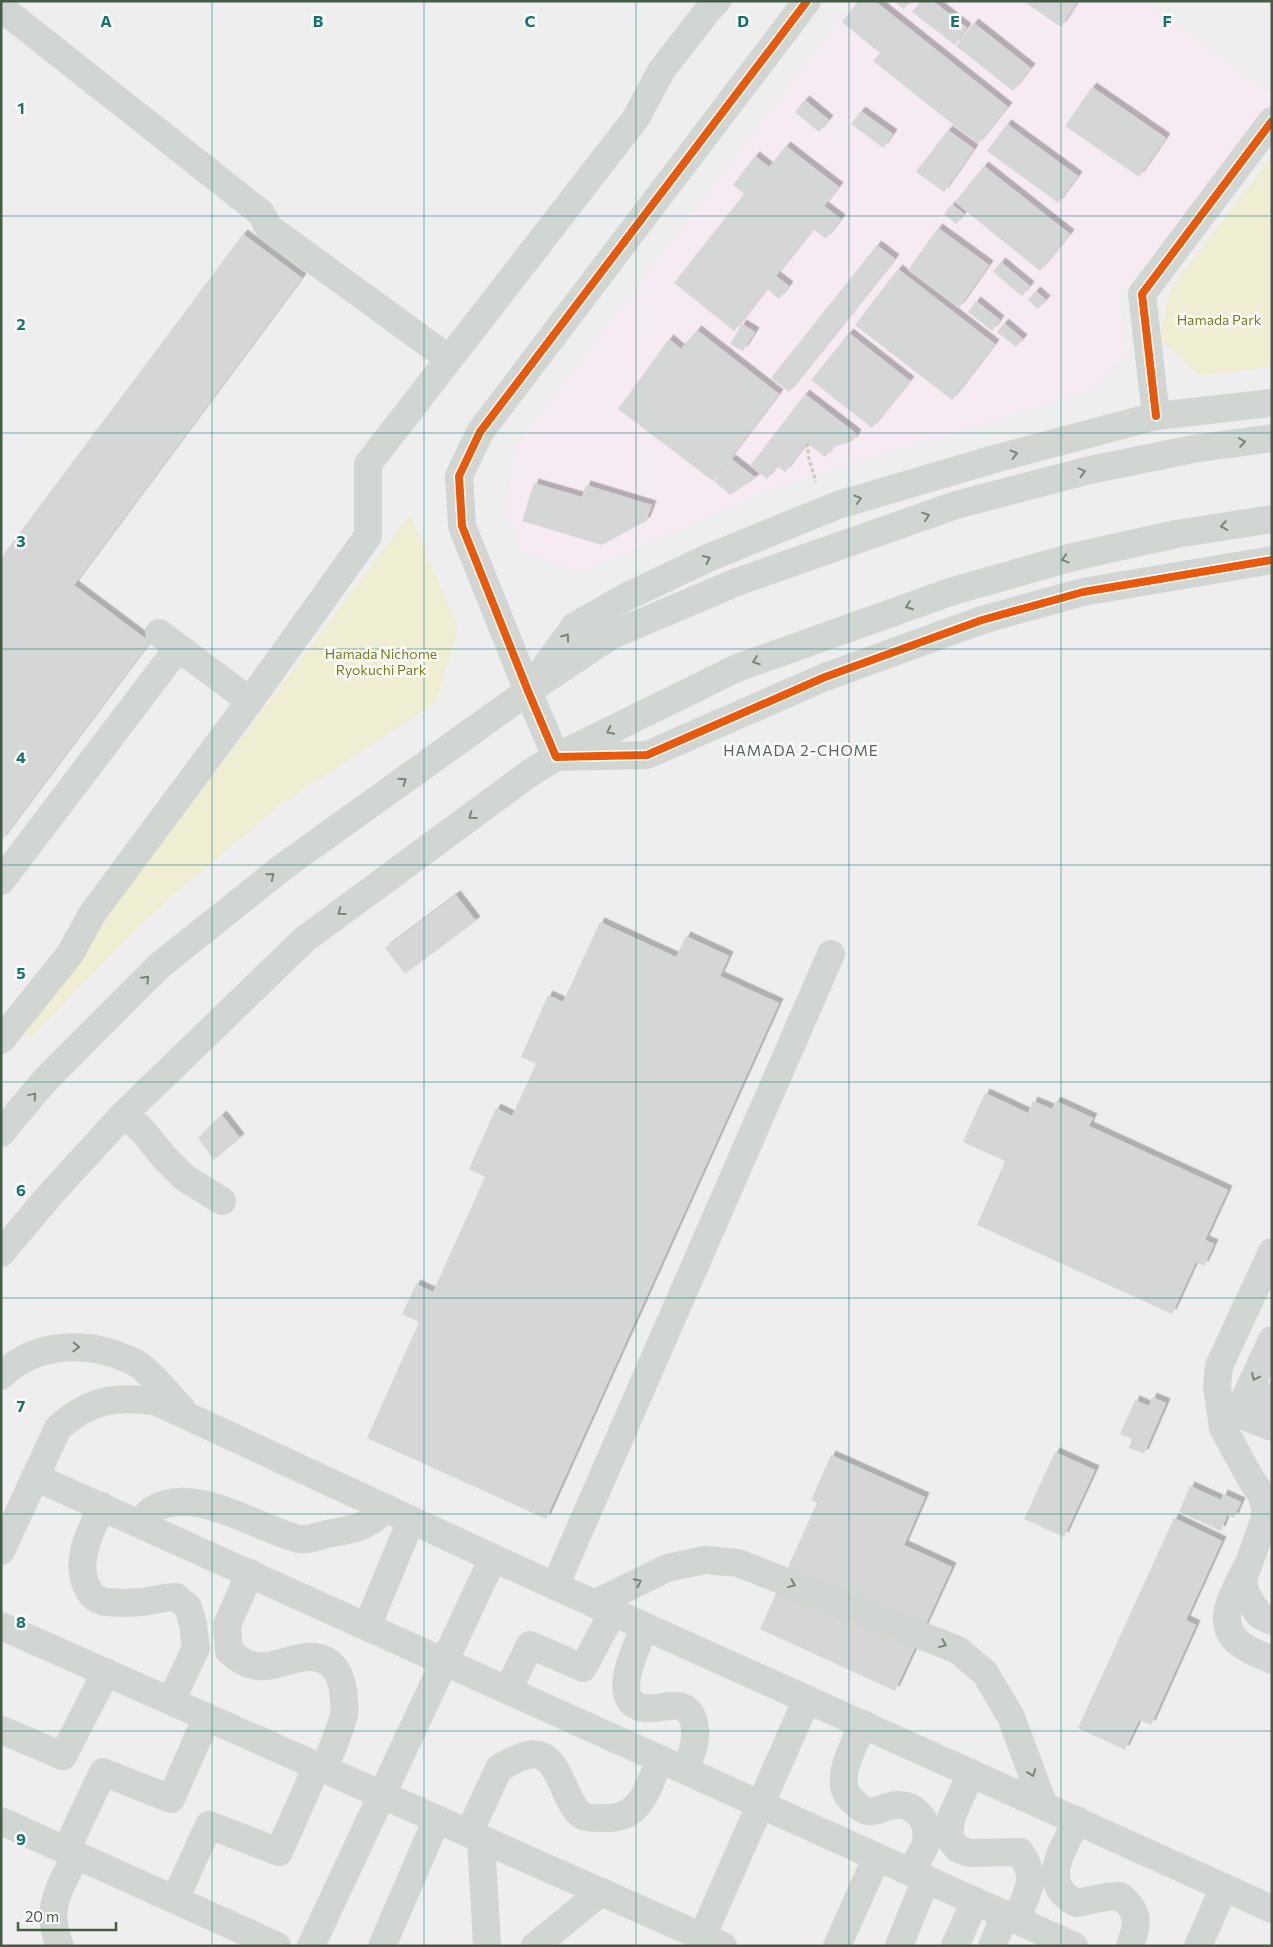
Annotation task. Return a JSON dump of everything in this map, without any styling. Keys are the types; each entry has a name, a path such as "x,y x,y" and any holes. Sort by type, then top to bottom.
{"street":[{"path":"1,1040 70,954 92,914 250,701 368,536 368,464 448,358 636,118 661,71 708,9 717,1"},
{"path":"556,757 462,526 459,476 480,432 807,1"},
{"path":"5,8 261,213 268,227 448,358"},
{"path":"1156,416 1142,294 1272,121"},
{"path":"528,691 574,626 626,597 708,558 838,505 998,458 1156,416 1272,403"},
{"path":"1,1133 46,1080 159,966 283,867 528,691 612,635 737,582 956,505 1090,470 1193,449 1272,438"},
{"path":"1,1253 49,1196 124,1114 305,939 530,773 556,757 737,668 952,591 1073,557 1176,534 1272,519"},
{"path":"556,757 647,755 825,677 982,620 1083,592 1272,560"},
{"path":"1,881 169,641 250,701"},
{"path":"555,1586 831,954"},
{"path":"124,1114 143,1131 164,1157 185,1178 222,1201"},
{"path":"1247,1417 1218,1386 1219,1366 1272,1252"},
{"path":"1247,1417 1272,1340"},
{"path":"1,1357 23,1350 73,1346 100,1349 136,1363 188,1416"},
{"path":"1,1376 26,1356 47,1349"},
{"path":"1272,1396 1247,1417 1223,1428 1261,1494 1265,1508 1265,1518 1228,1609 1226,1620 1228,1628 1243,1646 1272,1660"},
{"path":"1,1551 58,1428 71,1416 106,1400 139,1399 155,1401 493,1558 1272,1909"},
{"path":"36,1477 975,1901 1058,1942"},
{"path":"138,1523 153,1510 172,1503 192,1502 215,1507 300,1540 328,1533 352,1530 375,1520 386,1508"},
{"path":"102,1506 88,1536 82,1569 84,1581 91,1596 104,1602 142,1602 176,1597 188,1607 193,1624 196,1648 171,1701"},
{"path":"367,1626 411,1520"},
{"path":"311,1946 493,1558"},
{"path":"508,1690 530,1646 583,1668 603,1608 667,1568 705,1560 738,1563 958,1650 985,1673 1011,1717 1044,1806"},
{"path":"1246,1567 1243,1580 1246,1594 1259,1615 1272,1621"},
{"path":"175,1899 209,1825 280,1852 345,1713 343,1685 337,1669 324,1660 309,1657 269,1667 251,1665 238,1659 229,1651 228,1625 250,1574"},
{"path":"1,1626 601,1892 708,1943 761,1804 807,1699"},
{"path":"488,1946 475,1836 499,1768 514,1760 540,1755 548,1760 578,1811 584,1816 621,1818 631,1813 640,1804 672,1764 693,1750 696,1737 692,1715 686,1709 679,1706 654,1709 635,1705 630,1700 625,1683 628,1670 645,1627"},
{"path":"1,1730 63,1756 106,1672"},
{"path":"60,1946 53,1929 53,1910 71,1852 103,1772 171,1799 207,1717"},
{"path":"863,1724 844,1772 844,1785 849,1799 868,1811 894,1805 907,1805 917,1810 924,1821 925,1844 900,1946"},
{"path":"971,1773 951,1818 948,1838 958,1850 970,1853 1020,1852 1026,1860 1031,1878 1028,1891 992,1946"},
{"path":"382,1946 437,1819"},
{"path":"1077,1820 1056,1870 1058,1890 1066,1898 1076,1903 1107,1896 1120,1896 1128,1903 1135,1917 1136,1927 1130,1946"},
{"path":"1,1821 277,1946"},
{"path":"837,1946 878,1857"},
{"path":"1198,1946 1224,1887"},
{"path":"535,1946 601,1892"},
{"path":"955,1946 975,1901"}],"path":[{"path":"807,443 816,485"}],"shaded area":[{"path":"854,1 1144,1 1272,96 1272,108 1118,296 1128,348 1095,389 771,489 582,572 523,553 506,512 514,449"}],"green space":[{"name":"Hamada Park","path":"1272,156 1272,366 1200,376 1160,339 1170,290"},
{"name":"Hamada Nichome Ryokuchi Park","path":"410,515 458,628 436,702 280,805 169,899 126,939 31,1037 21,1030"}],"building":[{"path":"858,1 875,1 1008,107 978,144 873,61 880,53 842,22"},
{"path":"894,1 910,1 904,9"},
{"path":"921,1 933,1 967,28 955,45 912,12"},
{"path":"1023,1 1078,1 1061,27"},
{"path":"974,23 1031,68 1013,91 956,46"},
{"path":"1092,87 1166,138 1139,177 1065,126"},
{"path":"805,100 829,120 819,132 795,112"},
{"path":"861,111 893,134 883,148 851,124"},
{"path":"1007,124 1078,176 1058,203 987,151"},
{"path":"948,130 974,149 944,192 916,172"},
{"path":"786,146 839,187 824,206 841,219 826,239 813,229 776,276 789,286 779,299 767,289 734,331 674,283 744,194 733,185 755,156 769,167"},
{"path":"984,166 1070,234 1040,271 955,202"},
{"path":"952,204 964,214 956,224 944,214"},
{"path":"938,228 989,265 959,308 908,270"},
{"path":"243,234 302,278 74,585 150,642 1,841 1,558"},
{"path":"877,245 895,259 789,392 771,378"},
{"path":"1001,262 1030,286 1022,296 993,272"},
{"path":"898,269 995,344 952,400 855,325"},
{"path":"1036,291 1046,300 1038,309 1028,300"},
{"path":"976,301 1000,320 992,331 968,312"},
{"path":"1004,323 1023,339 1016,347 997,332"},
{"path":"742,324 755,332 743,351 730,344"},
{"path":"697,330 779,394 713,481 618,409 669,339 681,349"},
{"path":"849,333 910,381 872,428 811,380"},
{"path":"805,394 857,434 853,441 833,447 825,457 807,443 785,472 777,466 767,479 750,466"},
{"path":"731,459 756,478 730,495 714,481"},
{"path":"534,483 582,497 586,485 652,505 646,521 602,545 522,521"},
{"path":"456,895 476,921 405,974 385,948"},
{"path":"600,922 676,957 686,936 729,956 720,976 779,1003 546,1519 367,1438 419,1322 402,1314 416,1284 433,1292 485,1177 469,1169 496,1108 512,1116 536,1064 521,1057 548,995 563,1002"},
{"path":"985,1093 1028,1113 1033,1101 1052,1109 1056,1101 1093,1118 1089,1126 1228,1190 1205,1240 1214,1244 1204,1266 1196,1262 1172,1314 977,1225 1005,1161 963,1142"},
{"path":"222,1115 240,1138 214,1160 198,1138"},
{"path":"1152,1397 1166,1403 1144,1454 1129,1448 1132,1439 1120,1434 1135,1400 1149,1406"},
{"path":"1055,1452 1095,1470 1064,1537 1024,1519"},
{"path":"831,1455 925,1497 904,1545 952,1567 895,1691 760,1629 817,1503 811,1500"},
{"path":"1190,1486 1221,1500 1223,1494 1241,1502 1234,1518 1227,1515 1221,1531 1179,1512"},
{"path":"1174,1518 1222,1541 1186,1620 1196,1625 1151,1725 1139,1720 1125,1750 1078,1728"}],"cycle path":[{"path":"807,1 480,432 459,476 462,526 556,757 647,755 825,677 982,620 1083,592 1272,560"},
{"path":"1156,416 1142,294 1272,121"}],"district":[{"name":"HAMADA 2-CHOME","path":"801,750"}]}
